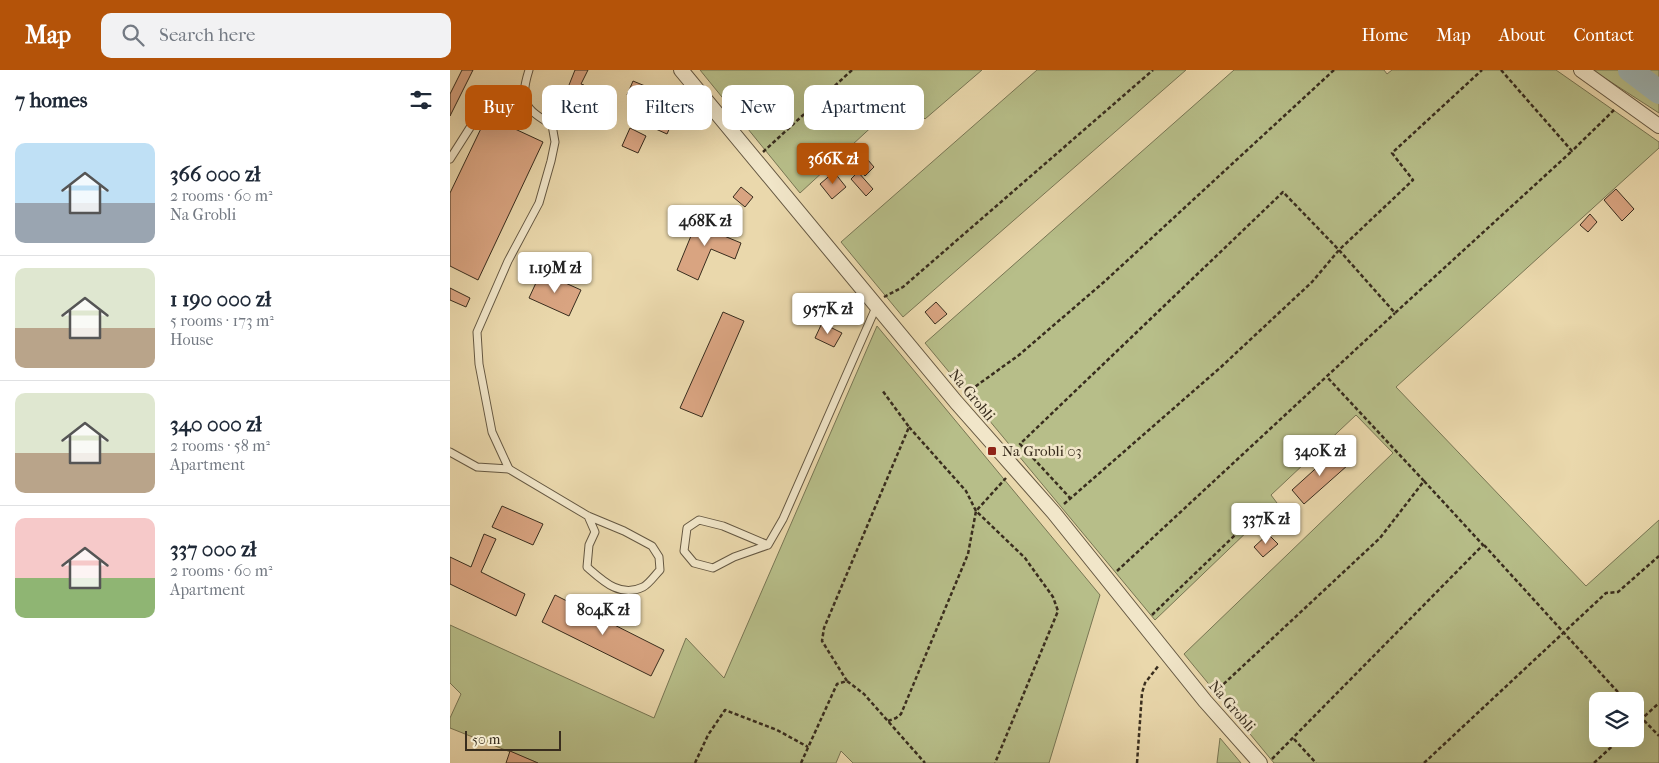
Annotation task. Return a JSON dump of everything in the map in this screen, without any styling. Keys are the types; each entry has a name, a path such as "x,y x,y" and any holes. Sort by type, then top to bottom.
{"street":[{"name":"Na Grobli","path":"681,70 956,402 1014,470 1054,513 1205,702 1260,763"},
{"path":"1581,70 1659,126"}],"lane":[{"path":"525,85 529,70"},
{"path":"509,468 492,432 479,364 477,332 508,261 539,203 552,160 554,142 552,125 532,113"},
{"path":"450,159 468,130"},
{"path":"768,545 723,526 699,520 687,528 684,551 694,563 713,568 734,557 768,545 783,519 877,305"},
{"path":"450,452 477,468 509,468 588,516 624,530 652,546 659,557 660,570 644,587 624,592 607,585 587,567 589,545 595,532 588,516"}],"path":[{"path":"755,158 852,70"},
{"path":"877,305 886,294 903,288 1153,70"},
{"path":"956,402 1019,355 1104,282 1334,70"},
{"path":"1054,513 1221,368 1312,282 1339,250 1413,180 1392,153 1482,70"},
{"path":"1501,70 1572,151"},
{"path":"1107,580 1572,151 1623,100"},
{"path":"1071,498 1020,444 1283,192 1339,250 1395,314"},
{"path":"1327,377 1618,692"},
{"path":"882,390 909,427 966,491 976,511 1025,558 1053,597 1058,611 995,763"},
{"path":"909,427 824,628 822,641 847,681 864,694 925,763"},
{"path":"888,721 901,714 968,554 976,511 1014,470"},
{"path":"1205,702 1380,538 1424,481"},
{"path":"1142,624 1235,535"},
{"path":"1268,763 1294,739 1483,545"},
{"path":"1424,763 1606,593 1618,592 1659,556"},
{"path":"1137,763 1142,693 1149,677 1167,655"},
{"path":"801,763 837,684 847,681"},
{"path":"1644,717 1659,703"},
{"path":"695,763 708,735 725,710 777,730 808,747"},
{"path":"1644,721 1659,736"},
{"path":"1294,739 1316,763"},
{"path":"1594,763 1611,747"}],"green space":[{"path":"700,70 982,70 925,119 924,85 804,85 804,130 868,130 800,193 749,130 794,130 794,85 722,85 722,97"},
{"path":"1037,70 1186,70 903,317 841,242"},
{"path":"1234,70 1384,70 1387,74 1392,70 1556,70 1659,142 1659,148 1396,387 1586,586 1659,520 1659,763 1274,763 1184,654 1393,453 1356,415 1271,495 1277,503 1155,620 925,343"},
{"path":"1593,70 1659,70 1659,113 1597,73"},
{"path":"877,326 1100,595 1049,763 853,763 841,751 836,763 538,763 450,728 450,718 461,694 450,683 450,625 654,718 686,638 724,678"},
{"path":"1220,738 1241,763 1217,763"}],"building":[{"path":"462,70 473,70 450,116 450,94"},
{"path":"575,70 588,70 581,84 584,85 569,85"},
{"path":"633,81 643,85 631,85"},
{"path":"480,130 517,130 543,142 478,280 450,266 450,193"},
{"path":"629,130 634,130 646,136 638,153 622,146"},
{"path":"658,130 669,130 667,134"},
{"path":"855,145 874,167 865,176 846,152"},
{"path":"834,172 846,187 832,199 820,184"},
{"path":"858,172 873,189 866,196 851,179"},
{"path":"741,187 753,197 745,207 733,197"},
{"path":"1616,189 1634,209 1622,221 1604,200"},
{"path":"700,214 721,224 717,233 741,243 735,259 711,249 698,280 677,270"},
{"path":"1590,214 1597,222 1588,232 1580,225"},
{"path":"541,272 581,290 569,316 529,298"},
{"path":"450,288 470,298 466,307 450,300"},
{"path":"936,302 947,314 935,324 925,312"},
{"path":"723,312 744,321 702,417 680,408"},
{"path":"822,323 842,333 834,347 815,338"},
{"path":"1335,451 1348,465 1304,504 1292,490"},
{"path":"502,506 543,524 533,545 492,527"},
{"path":"484,534 496,539 481,572 525,594 516,616 450,584 450,557 471,567"},
{"path":"1268,534 1278,544 1263,557 1254,547"},
{"path":"555,595 664,650 651,676 542,622"},
{"path":"510,751 538,763 506,763"}],"waterway":[{"path":"1630,70 1659,92"}],"place":[{"name":"Na Grobli 03","path":"992,451"}]}
